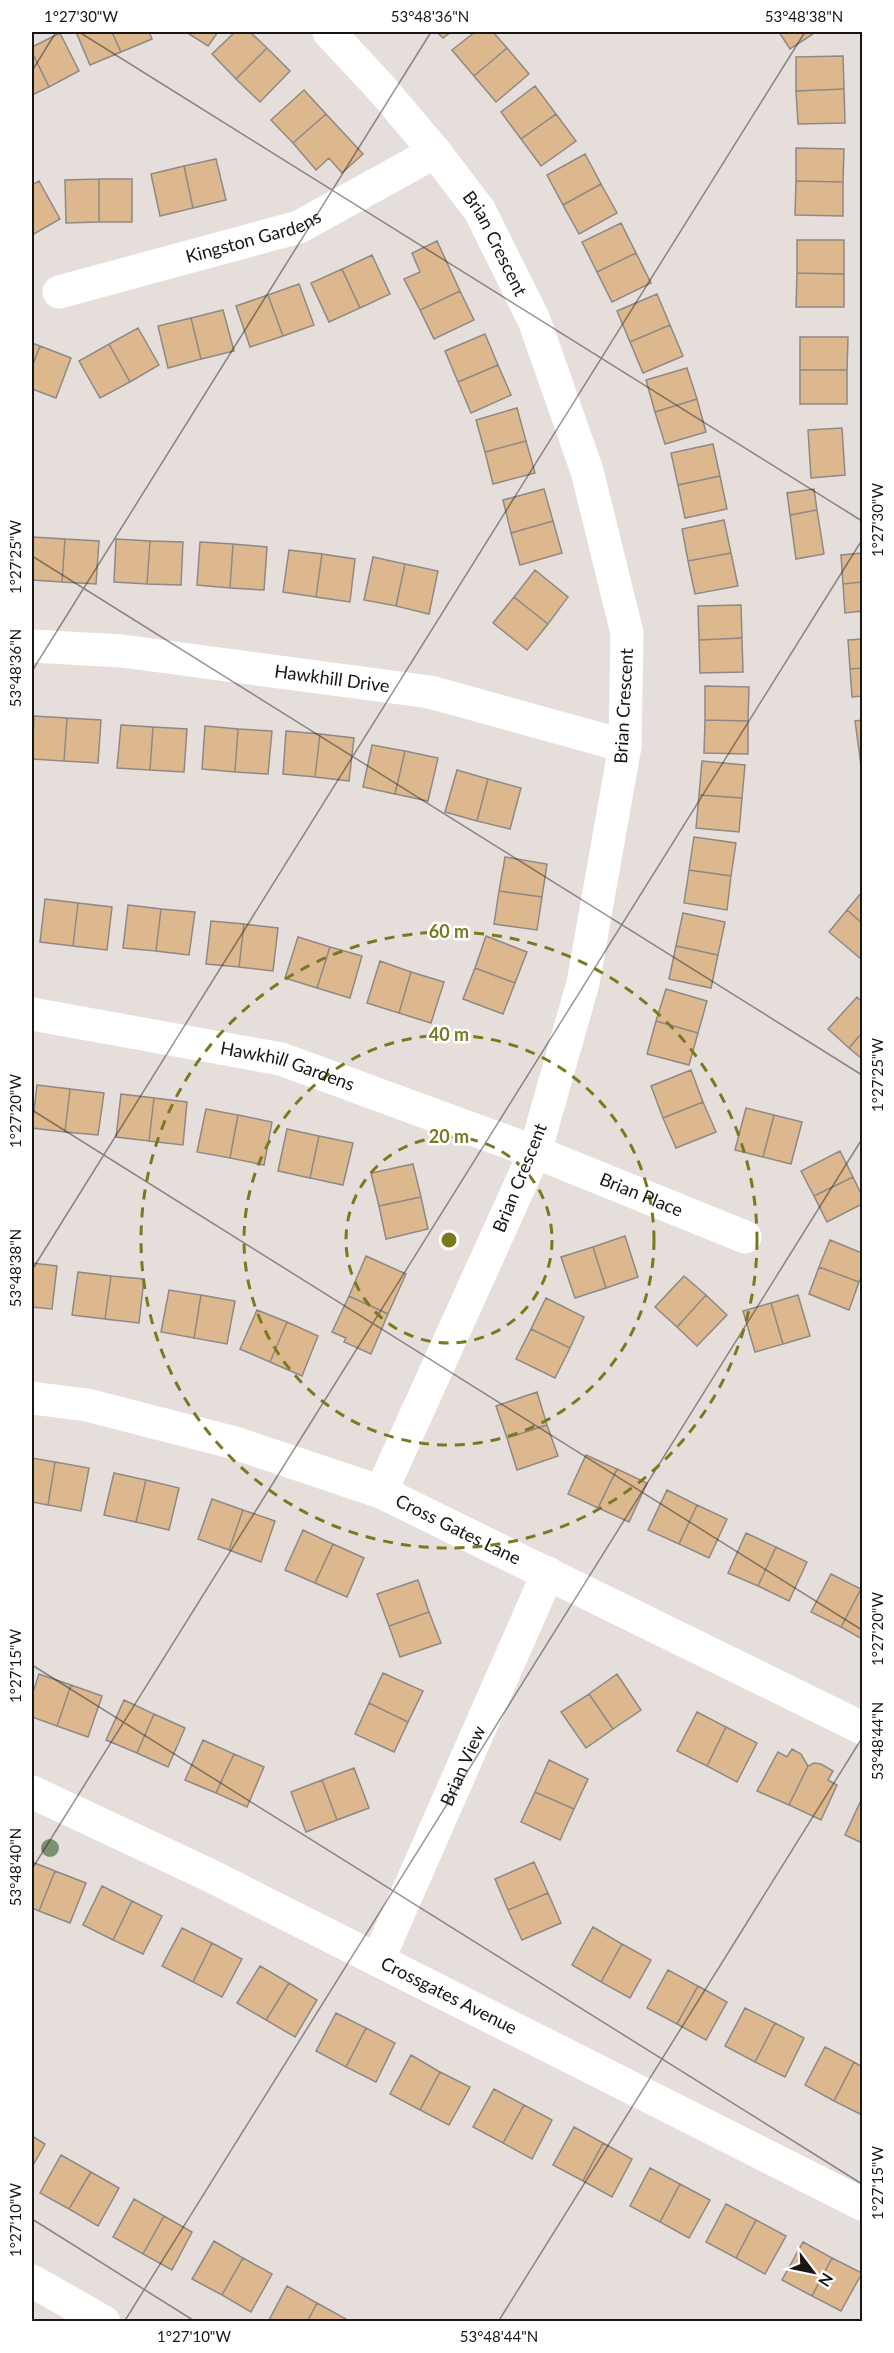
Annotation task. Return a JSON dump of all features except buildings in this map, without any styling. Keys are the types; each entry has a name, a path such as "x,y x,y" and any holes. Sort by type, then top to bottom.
{"street":[{"name":"Brian Crescent","path":"329,32 382,89 435,152 480,211 534,320 587,471 627,633 625,746 584,983 535,1152 381,1492"},
{"name":"Kingston Gardens","path":"59,292 299,227 435,152"},
{"name":"Hawkhill Drive","path":"32,646 122,651 430,692 625,746"},
{"name":"Hawkhill Gardens","path":"32,1014 281,1059 535,1152"},
{"name":"Brian Place","path":"535,1152 745,1237"},
{"name":"Cross Gates Lane","path":"32,1398 87,1405 235,1443 381,1492 862,1728"},
{"name":"Brian View","path":"378,1960 548,1574"},
{"name":"Crossgates Avenue","path":"32,1792 209,1875 862,2204"},
{"path":"32,2282 104,2322"}]}
